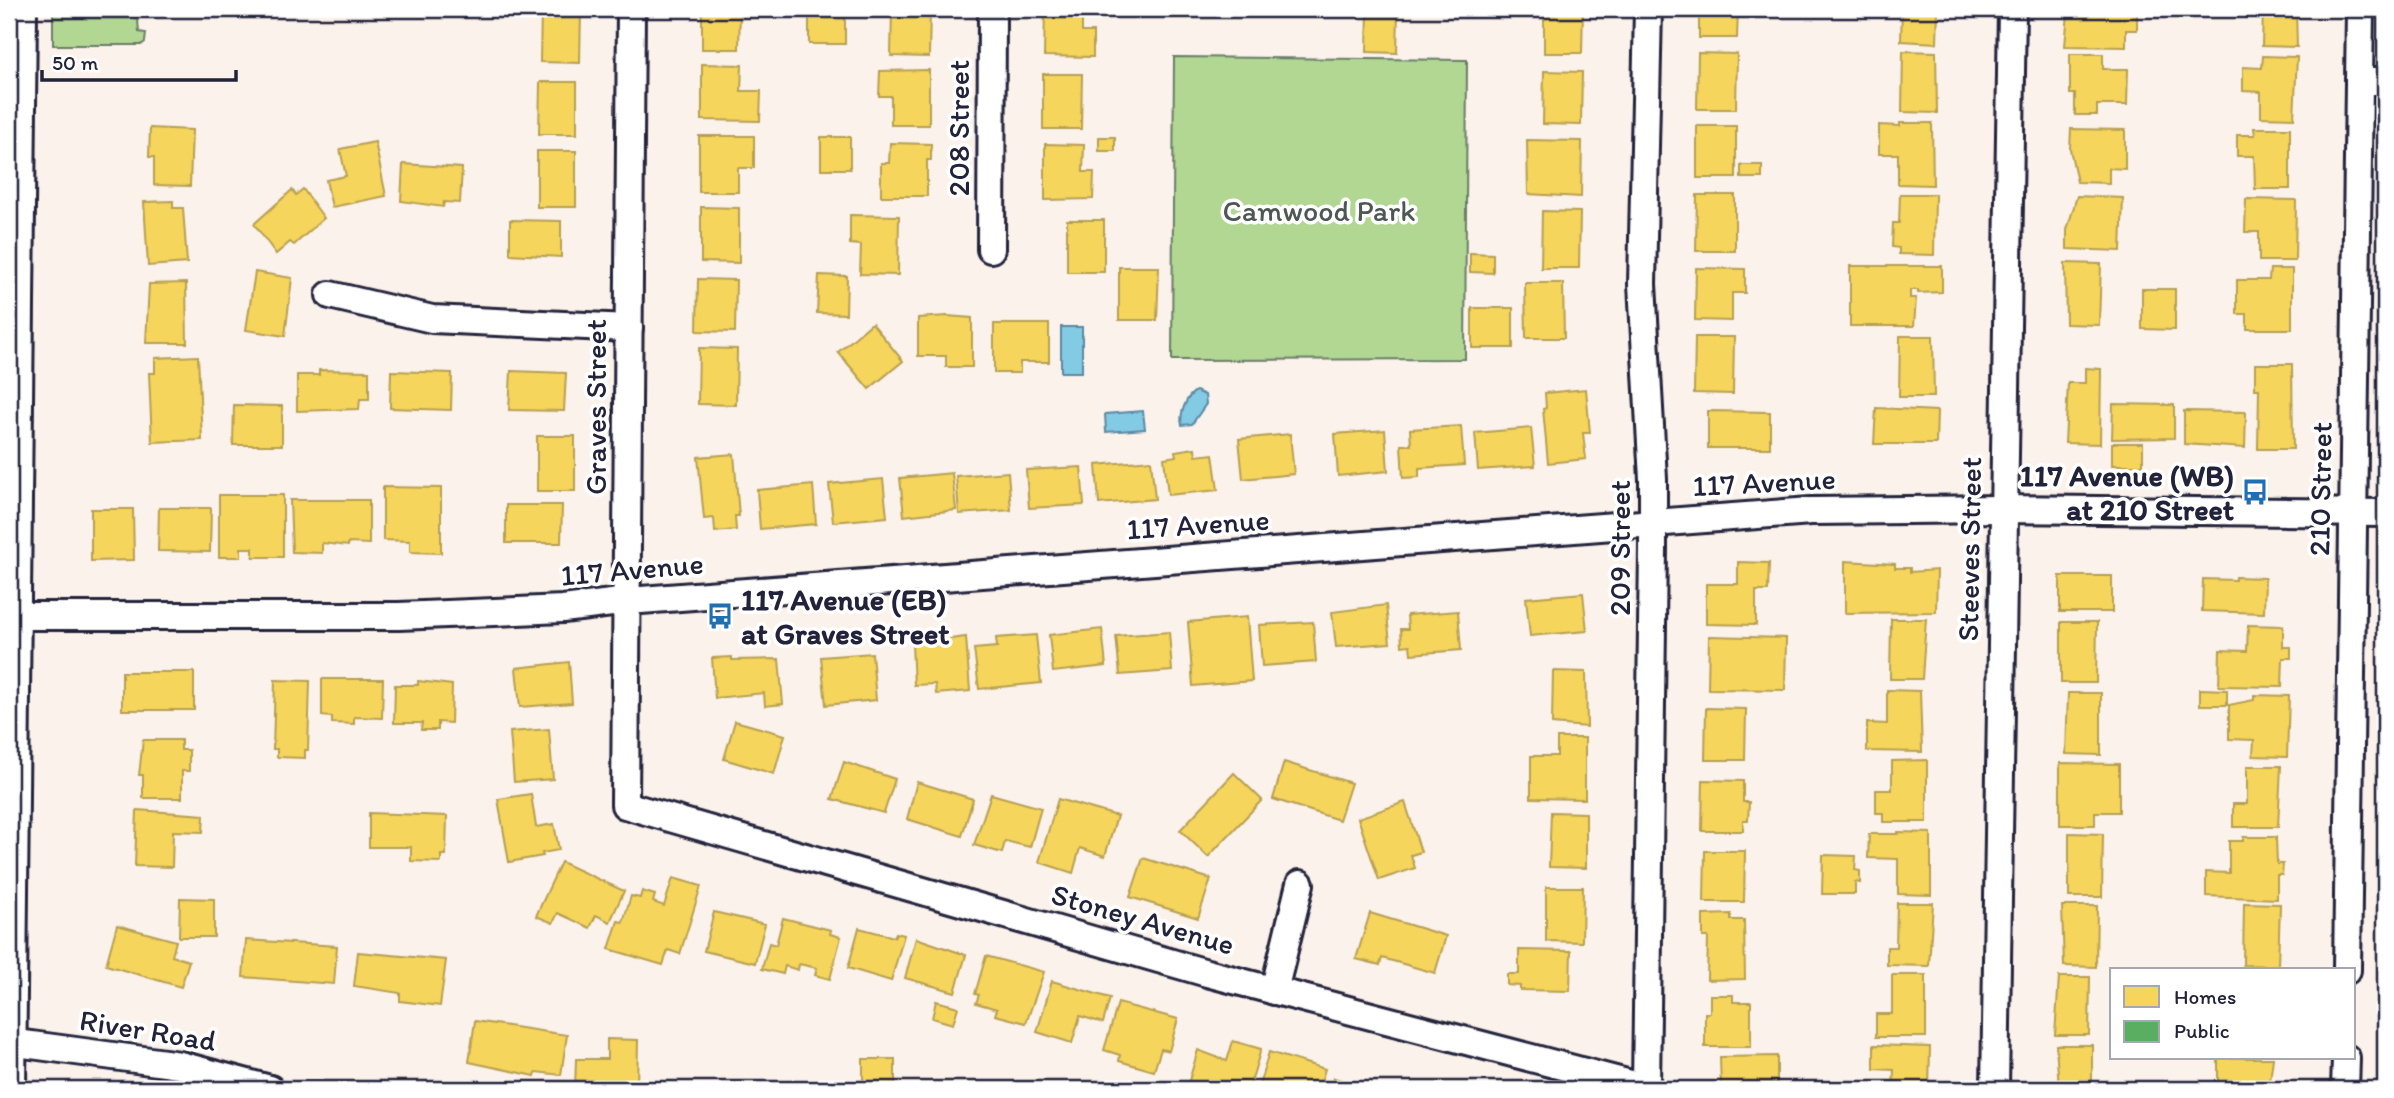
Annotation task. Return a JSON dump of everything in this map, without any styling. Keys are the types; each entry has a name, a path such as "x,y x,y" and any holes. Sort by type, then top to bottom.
{"street":[{"path":"12,1089 16,616 14,386 23,9"},
{"name":"Graves Street","path":"625,805 632,9"},
{"name":"208 Street","path":"991,248 992,9"},
{"name":"209 Street","path":"1646,1088 1653,523 1642,284 1648,9"},
{"name":"Steeves Street","path":"1995,1089 2012,9"},
{"name":"210 Street","path":"2347,968 2360,9"},
{"path":"2359,81 2385,81"},
{"path":"330,295 432,319 629,328"},
{"name":"117 Avenue","path":"16,616 399,616 563,609 628,601 1811,511 2003,509 2385,513"},
{"name":"Stoney Avenue","path":"625,805 1274,991 1646,1088"},
{"path":"1274,991 1300,884"},
{"name":"River Road","path":"11,1042 180,1065 270,1089"},
{"path":"2345,1089 2346,1060"}],"green space":[{"path":"53,9 137,9 139,32 146,33 145,42 141,45 53,45"},
{"name":"Camwood Park","path":"1174,57 1467,60 1465,359 1172,360"}],"water":[{"path":"1061,327 1082,327 1082,372 1061,372"},
{"path":"1196,391 1205,395 1206,404 1192,424 1182,425 1184,406"},
{"path":"1143,411 1145,429 1106,432 1105,414"}],"building: Homes":[{"path":"702,9 740,9 739,49 702,49"},
{"path":"809,9 845,9 845,44 809,44"},
{"path":"892,9 930,9 929,57 891,56"},
{"path":"1045,9 1082,9 1082,32 1093,32 1093,57 1044,56"},
{"path":"1544,9 1583,9 1582,53 1544,53"},
{"path":"1699,9 1738,9 1737,38 1699,38"},
{"path":"1902,9 1938,9 1937,43 1901,41"},
{"path":"2076,9 2137,9 2137,30 2126,30 2126,47 2065,46 2068,13 2076,13"},
{"path":"2263,9 2296,9 2297,47 2262,46"},
{"path":"541,10 581,10 580,63 540,62"},
{"path":"1368,12 1398,13 1397,53 1367,52"},
{"path":"1903,51 1936,52 1937,113 1902,112"},
{"path":"1698,53 1737,54 1736,109 1697,109"},
{"path":"2070,54 2103,54 2103,69 2128,69 2127,105 2097,105 2097,115 2075,115 2075,94 2070,94"},
{"path":"2263,56 2297,57 2294,118 2261,117 2261,92 2243,91 2243,67 2262,68"},
{"path":"702,64 742,65 741,91 761,91 760,121 702,120"},
{"path":"929,70 929,125 891,125 891,96 879,96 880,71"},
{"path":"1544,71 1582,72 1581,125 1543,124"},
{"path":"1043,74 1082,74 1081,129 1043,129"},
{"path":"540,82 577,82 577,134 539,134"},
{"path":"1900,123 1932,123 1933,185 1898,184 1898,154 1879,154 1879,125 1900,126"},
{"path":"1697,126 1736,126 1736,178 1697,178"},
{"path":"150,128 192,130 190,186 154,185 154,157 149,157"},
{"path":"2254,128 2290,128 2290,189 2255,189 2254,156 2237,156 2237,135 2255,135"},
{"path":"2071,129 2125,130 2125,169 2109,168 2109,183 2077,182 2070,149"},
{"path":"699,136 754,136 754,168 738,168 738,192 699,192"},
{"path":"821,137 850,137 850,169 821,169"},
{"path":"1099,137 1115,137 1115,151 1099,151"},
{"path":"1527,140 1582,141 1581,197 1528,194"},
{"path":"375,142 386,196 332,207 326,180 346,176 340,149"},
{"path":"890,143 931,144 931,160 927,160 927,196 881,196 881,163 889,163"},
{"path":"1045,144 1084,145 1083,172 1094,172 1093,199 1045,200"},
{"path":"537,151 576,151 576,207 537,207"},
{"path":"403,164 462,168 460,203 444,202 443,207 401,201"},
{"path":"1741,165 1762,165 1762,178 1741,178"},
{"path":"303,189 324,218 294,245 290,242 276,254 254,224 292,190 296,195"},
{"path":"1900,194 1935,194 1934,255 1899,254 1899,248 1892,247 1893,223 1899,223"},
{"path":"1697,195 1735,195 1735,251 1696,251"},
{"path":"2077,196 2123,198 2121,251 2067,249 2067,230"},
{"path":"2246,199 2296,200 2295,261 2259,261 2259,232 2245,232"},
{"path":"173,201 173,208 183,208 187,263 148,266 144,202"},
{"path":"701,207 739,208 739,263 701,262"},
{"path":"1542,211 1580,212 1579,268 1541,268"},
{"path":"850,215 899,216 898,275 860,274 861,245 850,244"},
{"path":"510,220 561,221 561,257 510,254"},
{"path":"1067,220 1104,220 1104,272 1067,272"},
{"path":"1470,253 1493,254 1493,273 1470,272"},
{"path":"2065,263 2101,264 2099,325 2066,324"},
{"path":"1850,266 1942,266 1942,292 1918,293 1918,290 1910,290 1910,298 1916,298 1914,326 1850,326"},
{"path":"1119,267 1159,267 1157,320 1119,320"},
{"path":"1696,268 1745,269 1745,293 1732,293 1732,321 1695,320"},
{"path":"2270,269 2292,269 2292,329 2247,329 2247,314 2237,314 2237,280 2269,280"},
{"path":"255,272 292,278 285,336 246,330"},
{"path":"819,275 847,276 846,314 817,313"},
{"path":"698,279 736,280 735,332 697,331"},
{"path":"186,283 187,343 146,343 149,284"},
{"path":"1525,283 1563,283 1564,338 1526,338"},
{"path":"2142,289 2175,289 2175,330 2142,329"},
{"path":"1472,308 1513,308 1513,348 1472,348"},
{"path":"918,318 972,318 972,367 946,367 946,356 918,356"},
{"path":"872,323 903,361 869,389 838,352"},
{"path":"994,324 1049,324 1049,362 1020,362 1020,373 994,373"},
{"path":"1900,336 1933,336 1934,397 1899,397"},
{"path":"1695,337 1734,337 1733,394 1694,393"},
{"path":"699,348 737,349 736,405 698,404"},
{"path":"198,356 202,440 152,442 149,373 155,373 155,358"},
{"path":"2255,364 2292,364 2293,449 2258,449 2259,389 2255,389"},
{"path":"2085,368 2101,369 2100,444 2065,443 2068,383 2085,383"},
{"path":"319,370 369,371 369,399 360,399 359,409 297,411 297,375 319,375"},
{"path":"391,371 452,373 451,410 390,408"},
{"path":"511,371 566,373 564,411 509,410"},
{"path":"1586,389 1590,433 1583,433 1586,459 1548,463 1543,409 1546,408 1545,393"},
{"path":"2113,404 2174,405 2174,438 2112,439"},
{"path":"234,405 282,406 282,445 233,445"},
{"path":"1876,408 1937,411 1936,444 1874,444"},
{"path":"1708,411 1770,412 1770,448 1708,448"},
{"path":"2184,411 2246,412 2245,448 2184,444"},
{"path":"1461,426 1464,465 1419,468 1419,477 1403,478 1401,445 1411,445 1410,429"},
{"path":"1531,428 1535,466 1478,470 1475,433"},
{"path":"1385,430 1388,471 1338,476 1335,434"},
{"path":"1290,434 1294,474 1243,479 1239,439"},
{"path":"537,436 575,436 575,491 537,491"},
{"path":"2112,443 2143,443 2143,465 2112,465"},
{"path":"1195,448 1196,456 1213,454 1218,490 1168,495 1164,458 1176,456 1175,451"},
{"path":"734,454 739,516 735,516 736,530 715,532 714,518 704,519 698,457"},
{"path":"1151,460 1155,499 1099,504 1096,465"},
{"path":"1081,467 1084,505 1029,508 1026,470"},
{"path":"1008,472 1011,510 959,514 956,476"},
{"path":"952,473 956,510 904,516 900,478"},
{"path":"883,479 887,517 833,522 829,484"},
{"path":"813,485 816,524 760,529 757,490"},
{"path":"383,487 441,488 441,553 410,552 410,541 383,540"},
{"path":"219,495 283,495 283,557 253,557 253,548 241,548 241,557 219,557"},
{"path":"290,500 369,500 369,544 348,543 348,546 322,543 322,553 292,552"},
{"path":"506,505 562,505 561,543 506,543"},
{"path":"159,508 211,508 210,552 158,551"},
{"path":"91,509 133,509 134,560 91,561"},
{"path":"1845,561 1895,564 1895,568 1910,568 1910,572 1937,570 1936,612 1845,613"},
{"path":"1738,562 1769,563 1768,591 1756,591 1756,625 1706,624 1706,584 1738,584"},
{"path":"2060,576 2112,576 2112,612 2060,612"},
{"path":"2235,577 2265,578 2264,613 2202,611 2203,579 2235,580"},
{"path":"1583,593 1587,631 1530,636 1526,598"},
{"path":"1386,605 1390,643 1336,647 1332,612"},
{"path":"1458,611 1461,650 1411,654 1410,645 1402,646 1401,629 1408,629 1407,615"},
{"path":"1247,617 1252,681 1193,686 1188,622"},
{"path":"1891,619 1926,619 1922,679 1890,679"},
{"path":"1313,622 1316,662 1262,666 1259,625"},
{"path":"2061,622 2097,622 2096,683 2061,683"},
{"path":"2248,625 2283,626 2283,647 2291,647 2291,658 2283,658 2282,687 2219,686 2220,650 2247,651"},
{"path":"1102,629 1106,666 1053,672 1049,635"},
{"path":"1169,632 1172,671 1120,675 1116,636"},
{"path":"1036,635 1041,683 979,689 974,649 997,647 996,638"},
{"path":"1709,636 1786,638 1785,690 1708,689"},
{"path":"966,637 970,691 936,694 935,684 914,685 912,644"},
{"path":"872,653 876,700 826,705 821,657"},
{"path":"732,657 732,660 779,659 783,704 765,706 764,693 715,698 712,658"},
{"path":"569,662 572,703 520,707 516,668"},
{"path":"1553,671 1586,672 1587,727 1552,724"},
{"path":"122,672 194,672 194,710 122,710"},
{"path":"322,679 383,679 382,718 354,717 354,724 332,723 332,717 322,716"},
{"path":"275,680 310,681 308,750 305,750 305,758 277,757 277,749 273,749"},
{"path":"418,681 452,685 451,723 438,722 438,730 421,730 422,723 394,723 395,685 418,685"},
{"path":"2200,689 2227,690 2227,705 2200,705"},
{"path":"1887,690 1920,691 1922,752 1867,751 1867,723 1887,724"},
{"path":"2068,693 2101,693 2101,755 2066,754"},
{"path":"2254,695 2289,696 2287,757 2253,756 2254,740 2229,739 2229,705 2254,700"},
{"path":"1706,708 1746,709 1745,760 1705,760"},
{"path":"735,721 785,735 774,774 724,759"},
{"path":"549,729 553,779 514,782 510,732"},
{"path":"1557,738 1585,738 1585,799 1531,798 1531,756 1557,756"},
{"path":"143,740 181,740 181,750 189,750 189,771 182,771 182,798 143,798 143,775 139,775"},
{"path":"1927,760 1927,822 1883,822 1883,813 1876,813 1876,790 1892,790 1892,761"},
{"path":"844,762 895,779 884,813 832,799"},
{"path":"1284,762 1351,783 1339,820 1273,799"},
{"path":"2060,763 2119,764 2119,812 2095,812 2095,825 2060,825"},
{"path":"2247,766 2281,766 2278,827 2233,827 2233,804 2247,804"},
{"path":"1234,773 1262,800 1208,857 1180,830"},
{"path":"1703,780 1743,781 1743,802 1749,802 1748,820 1743,820 1743,831 1702,831"},
{"path":"917,782 973,799 962,836 907,819"},
{"path":"531,794 536,827 554,824 559,850 542,853 543,856 509,862 498,799"},
{"path":"991,794 1041,808 1030,847 1005,841 1002,853 974,845"},
{"path":"1058,799 1117,816 1105,856 1080,848 1073,873 1039,862"},
{"path":"1405,802 1421,852 1411,855 1415,868 1379,880 1358,818"},
{"path":"137,810 204,815 203,832 173,831 172,867 135,866"},
{"path":"1551,812 1586,813 1586,868 1549,867"},
{"path":"369,813 447,816 446,855 441,855 441,862 411,861 411,847 369,847"},
{"path":"1931,833 1931,895 1898,894 1898,859 1868,858 1869,834"},
{"path":"2069,833 2103,834 2102,897 2069,897"},
{"path":"2243,837 2276,837 2277,864 2283,864 2282,875 2277,875 2277,899 2206,896 2206,872 2229,873 2229,841 2243,841"},
{"path":"1705,851 1745,851 1744,902 1704,902"},
{"path":"1823,855 1856,856 1855,870 1860,871 1860,883 1855,882 1855,894 1822,894"},
{"path":"1143,858 1211,879 1198,918 1130,897"},
{"path":"561,862 624,891 610,922 596,915 590,928 558,913 553,923 536,916"},
{"path":"673,878 701,886 680,954 668,950 663,965 609,949 618,921 623,922 631,896 640,898 642,891 655,895 653,902 664,906"},
{"path":"1546,887 1583,887 1582,942 1546,941"},
{"path":"180,898 214,899 214,937 179,937"},
{"path":"1897,903 1933,903 1929,966 1887,965 1887,947 1896,947"},
{"path":"2244,903 2280,904 2278,966 2243,965"},
{"path":"2062,906 2097,906 2096,967 2064,966"},
{"path":"714,912 765,924 755,963 704,951"},
{"path":"1370,913 1446,936 1435,973 1382,958 1380,965 1356,959"},
{"path":"1731,914 1731,920 1744,920 1745,979 1707,980 1708,937 1703,937 1703,915"},
{"path":"783,918 831,930 830,934 841,937 830,979 815,975 817,968 799,964 798,970 785,966 783,974 762,969 769,943 776,945"},
{"path":"117,925 176,941 172,956 189,961 181,987 106,965"},
{"path":"859,928 894,937 896,933 904,935 891,981 848,968"},
{"path":"916,938 966,955 955,992 905,978"},
{"path":"246,940 337,946 334,984 243,977"},
{"path":"1519,950 1571,951 1570,991 1520,990 1520,986 1507,985 1507,974 1519,974"},
{"path":"358,952 446,960 440,1006 400,1001 400,993 354,986"},
{"path":"986,956 1044,972 1026,1023 995,1015 997,1009 976,1003 979,995 975,994"},
{"path":"1892,975 1926,975 1926,1037 1876,1037 1876,1014 1892,1014"},
{"path":"2059,977 2090,977 2089,1035 2055,1035"},
{"path":"1052,981 1110,998 1103,1023 1080,1016 1072,1043 1037,1032"},
{"path":"1710,995 1733,995 1733,1002 1751,1002 1751,1047 1705,1047 1705,1013 1710,1013"},
{"path":"936,1001 958,1007 953,1024 932,1018"},
{"path":"1118,1003 1178,1019 1169,1051 1161,1049 1154,1071 1119,1061 1120,1055 1104,1050"},
{"path":"475,1021 567,1035 561,1075 536,1072 535,1076 469,1062"},
{"path":"607,1039 638,1040 637,1089 575,1089 576,1059 607,1059"},
{"path":"1233,1041 1261,1049 1249,1089 1209,1089 1188,1084 1198,1050 1227,1061"},
{"path":"1874,1045 1930,1047 1929,1089 1893,1089 1894,1070 1874,1069"},
{"path":"2056,1045 2092,1045 2092,1089 2059,1089"},
{"path":"1269,1052 1325,1069 1319,1089 1258,1089"},
{"path":"1777,1056 1777,1083 1758,1083 1759,1089 1721,1089 1720,1057"},
{"path":"863,1059 895,1059 895,1089 863,1089"},
{"path":"2218,1060 2273,1060 2269,1089 2218,1089"},
{"path":"1334,1078 1374,1089 1331,1089"}],"building: Public":[{"path":"144,9 321,9 191,10 191,14 158,14 159,10"}],"place":[{"name":"117 Avenue (WB) at 210 Street","path":"2255,492"},
{"name":"117 Avenue (EB) at Graves Street","path":"720,616"}]}
